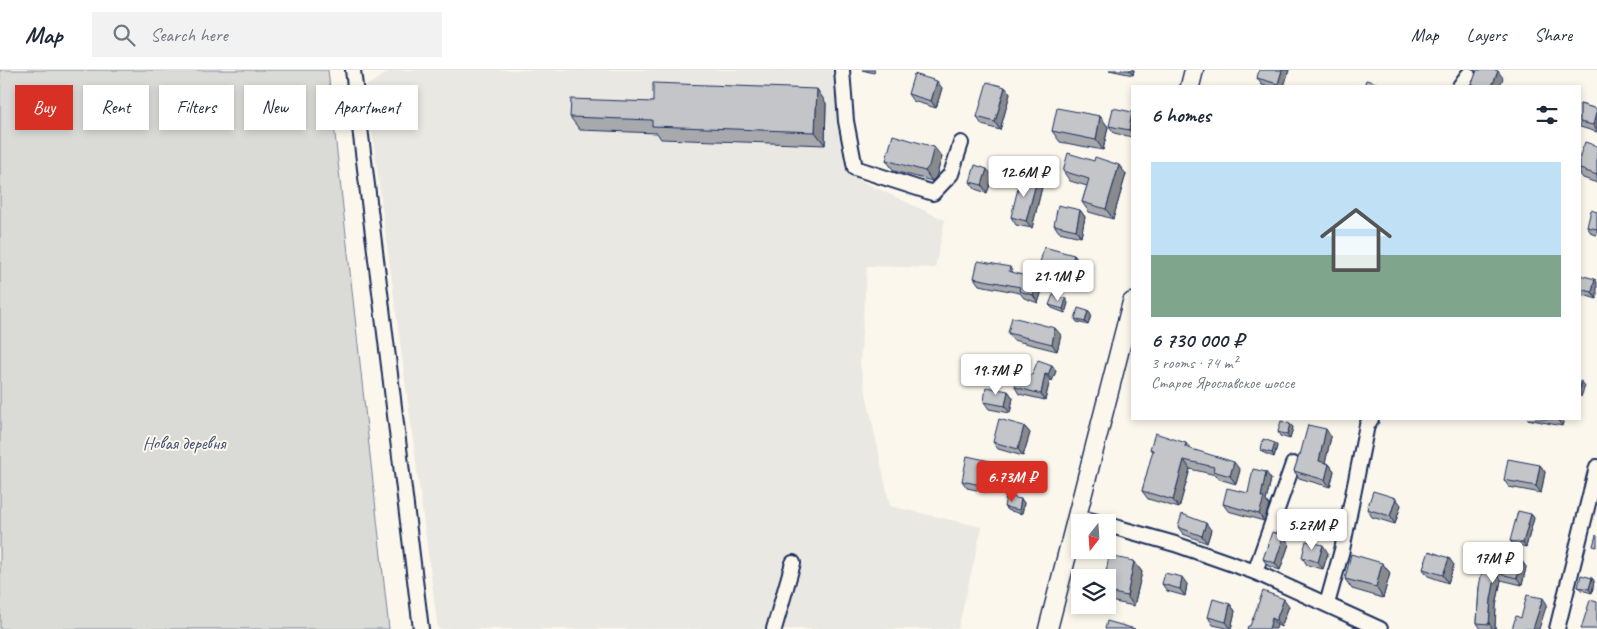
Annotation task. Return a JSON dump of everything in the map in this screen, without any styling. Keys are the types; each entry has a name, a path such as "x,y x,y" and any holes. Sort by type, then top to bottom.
{"main road":[{"path":"1190,85 1194,70"},
{"path":"1078,514 1131,306"},
{"path":"1048,629 1071,540"}],"street":[{"path":"353,70 421,629"},
{"path":"842,70 846,121 855,168 933,192 951,174 961,143"},
{"path":"1327,604 1342,550 1367,425 1370,420"},
{"path":"1255,572 1292,464"},
{"path":"1557,629 1597,467"},
{"path":"1116,527 1175,544 1255,572 1380,629"},
{"path":"774,629 793,563"}],"shaded area":[{"path":"391,70 848,70 859,180 945,220 935,268 867,266 860,364 890,506 982,527 958,629 438,629 372,130 418,130 418,85 368,85"}],"green space":[{"name":"Новая деревня","path":"0,70 328,70 330,85 316,85 316,130 335,130 389,629 0,629"}],"building":[{"path":"1259,70 1282,70 1278,84 1257,78"},
{"path":"1477,70 1498,71 1492,85 1472,84"},
{"path":"914,74 937,81 931,101 908,94"},
{"path":"1366,80 1383,85 1364,85"},
{"path":"987,82 1005,87 995,122 977,117"},
{"path":"653,83 817,89 815,132 652,126 652,120 570,117 571,99 653,102"},
{"path":"1581,104 1597,109 1593,125 1581,122"},
{"path":"1057,108 1100,116 1096,140 1052,131"},
{"path":"1113,108 1131,112 1129,130 1109,126"},
{"path":"893,135 934,147 929,166 925,171 886,160"},
{"path":"1585,142 1597,146 1597,175 1581,169 1581,152"},
{"path":"1068,153 1094,161 1095,157 1119,165 1106,209 1082,202 1089,179 1063,171"},
{"path":"975,165 987,169 982,185 970,182"},
{"path":"1021,176 1037,180 1026,221 1011,217"},
{"path":"1058,205 1080,210 1076,230 1054,225"},
{"path":"1591,210 1597,212 1597,229 1587,227"},
{"path":"1044,247 1074,255 1068,275 1039,267"},
{"path":"978,261 1010,267 1009,271 1038,280 1033,295 1019,291 1020,287 974,278"},
{"path":"1581,275 1595,279 1592,292 1581,289"},
{"path":"1053,295 1066,299 1063,309 1049,305"},
{"path":"1078,308 1088,311 1085,322 1075,319"},
{"path":"1012,317 1055,328 1052,344 1008,333"},
{"path":"1038,360 1052,365 1048,375 1045,374 1041,394 1015,387 1018,372 1032,375"},
{"path":"986,387 1008,391 1005,406 984,402"},
{"path":"999,419 1024,426 1018,449 993,442"},
{"path":"1281,421 1290,424 1287,435 1278,432"},
{"path":"1308,425 1326,429 1319,461 1329,464 1325,480 1294,471"},
{"path":"1155,433 1186,443 1185,447 1234,462 1230,476 1213,471 1214,467 1184,460 1173,500 1142,491 1153,450 1150,449"},
{"path":"1263,439 1275,443 1272,453 1261,450"},
{"path":"967,456 990,461 985,486 962,481"},
{"path":"1508,459 1540,465 1536,486 1504,480"},
{"path":"1253,469 1266,472 1261,497 1264,498 1259,514 1223,504 1227,488 1248,493"},
{"path":"1373,491 1396,498 1390,516 1367,509"},
{"path":"1006,496 1021,499 1019,510 1004,507"},
{"path":"1518,511 1531,514 1523,543 1510,541"},
{"path":"1182,514 1206,523 1202,536 1178,527"},
{"path":"1272,532 1284,536 1275,563 1263,559"},
{"path":"1597,536 1597,547 1593,546"},
{"path":"1306,541 1323,545 1318,562 1302,557"},
{"path":"1429,551 1449,558 1443,575 1423,569"},
{"path":"1351,554 1382,563 1376,587 1345,579"},
{"path":"1505,556 1521,560 1517,578 1496,573 1489,624 1477,623 1479,587 1484,560 1503,564"},
{"path":"1116,557 1134,561 1127,596 1116,594 1116,569 1107,569 1108,559 1116,559"},
{"path":"1165,573 1182,577 1180,589 1162,584"},
{"path":"1581,575 1592,578 1589,589 1578,587"},
{"path":"1263,591 1284,599 1276,620 1272,618 1269,629 1247,629 1250,626"},
{"path":"1527,595 1543,598 1533,629 1512,629 1516,616 1521,618"},
{"path":"1213,599 1230,604 1226,622 1208,617"},
{"path":"1590,600 1597,602 1597,629 1581,629"},
{"path":"1107,621 1135,629 1105,629"}]}
